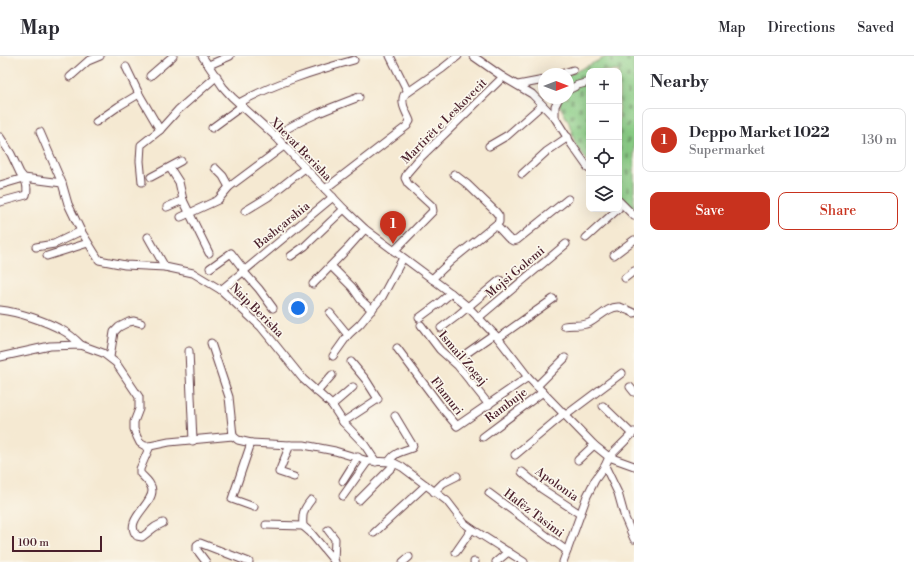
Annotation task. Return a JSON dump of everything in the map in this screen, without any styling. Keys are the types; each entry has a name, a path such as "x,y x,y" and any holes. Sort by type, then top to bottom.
{"street":[{"path":"70,77 86,59 100,56"},
{"path":"150,76 173,56"},
{"name":"Xhevat Berisha","path":"202,56 224,87 240,104 275,136 332,197 365,229 468,307 496,336 528,377 594,446 609,457 634,466"},
{"path":"209,65 230,56"},
{"path":"390,56 408,92"},
{"path":"325,189 409,124 410,121 402,104 404,95 458,56"},
{"path":"479,57 503,77 532,94 555,118 586,165"},
{"path":"212,128 240,104 275,85 354,60"},
{"path":"126,67 139,94 160,130"},
{"path":"142,182 140,160 141,144 160,130 178,110 217,76"},
{"name":"Martirët e Leskovecit","path":"394,252 433,211 432,206 408,184 406,178 407,173 419,159 503,77"},
{"path":"518,86 538,81"},
{"path":"574,87 586,83"},
{"path":"96,122 139,94"},
{"path":"275,136 288,127 319,112 359,97"},
{"path":"555,118 556,104"},
{"path":"489,146 508,134 542,105"},
{"name":"Naip Berisha","path":"40,132 62,183 68,204 80,231 99,260 125,265 165,267 193,273 221,290 261,327 303,379 332,405 343,422 357,436 376,462"},
{"path":"0,137 27,184 26,195 0,202"},
{"path":"522,174 546,152 568,137"},
{"path":"181,217 218,200 229,187 284,146"},
{"path":"151,177 181,161"},
{"path":"170,168 179,182 183,200 209,253"},
{"path":"215,168 223,176 229,187"},
{"path":"245,211 268,197 305,168"},
{"path":"432,279 451,261 500,222 496,212 472,188 454,174"},
{"path":"0,185 24,178 62,183"},
{"name":"Bashçarshia","path":"221,290 332,197"},
{"path":"496,225 508,238 514,241 517,240 568,199"},
{"path":"167,207 183,200"},
{"path":"622,207 634,216"},
{"path":"291,256 315,237 344,209"},
{"path":"586,238 614,212"},
{"path":"313,284 365,229"},
{"path":"36,247 54,244 80,231"},
{"path":"148,237 165,267"},
{"path":"614,255 634,240"},
{"path":"47,256 88,243"},
{"name":"Mojsi Golemi","path":"478,318 566,244"},
{"path":"210,268 231,253 273,308"},
{"path":"333,356 348,334 360,324 385,292 403,258"},
{"path":"331,266 352,287 360,300 372,310"},
{"path":"625,278 634,271"},
{"path":"440,328 500,280"},
{"name":"Ismail Zogaj","path":"451,293 420,322 440,350 458,366 489,405"},
{"path":"467,353 553,299"},
{"path":"564,326 579,326 589,323 614,307 622,308 634,313"},
{"path":"0,310 11,312 62,330 73,337 81,346"},
{"path":"330,313 348,334"},
{"path":"110,358 114,332 129,322 134,321 141,323"},
{"path":"212,344 229,397 233,436"},
{"path":"0,357 50,346 81,346 103,353 116,362 139,397 139,409 134,422 134,429 140,443 145,446 210,437 233,436 238,440 251,443 304,446 358,457 368,461 392,463 407,470 447,501 464,523 524,562"},
{"name":"Flamuri","path":"397,348 457,426 528,377"},
{"path":"189,351 193,440"},
{"path":"537,386 565,358"},
{"path":"343,422 378,399 366,380 351,362"},
{"path":"516,455 565,415 622,373"},
{"path":"317,392 332,376"},
{"path":"332,405 353,387"},
{"name":"Rambuje","path":"483,437 543,392"},
{"path":"563,562 587,496 595,480 605,466 609,457 633,433 603,406"},
{"path":"392,463 391,457 412,448 413,446 395,416"},
{"path":"251,443 232,499 254,508"},
{"path":"290,445 279,472 294,477"},
{"path":"150,446 140,469 140,473 150,483 152,490 151,495 136,519 133,531 137,536 142,537 154,527 162,523"},
{"path":"578,460 594,446"},
{"path":"343,480 358,457"},
{"path":"342,496 368,461"},
{"path":"359,500 392,463"},
{"path":"605,466 618,493 624,518 634,539"},
{"name":"Apolonia","path":"522,472 542,489 580,514"},
{"path":"434,492 443,483 457,476"},
{"path":"374,533 426,485"},
{"name":"Hafëz Tasimi","path":"489,493 567,551"},
{"path":"311,500 304,508 302,518 303,526 319,542 334,561"},
{"path":"266,525 303,526"},
{"path":"456,552 472,529"},
{"path":"328,530 335,539 334,561"},
{"path":"206,562 197,550 197,545 200,543 249,562"},
{"path":"496,562 508,552"},
{"path":"403,562 409,557"}],"green space":[{"path":"608,56 634,56 634,211 622,200 622,68 586,68 586,159 576,146 569,123 560,106 560,104 574,104 574,72"}],"place":[{"name":"Deppo Market 1022","path":"393,244"}]}
